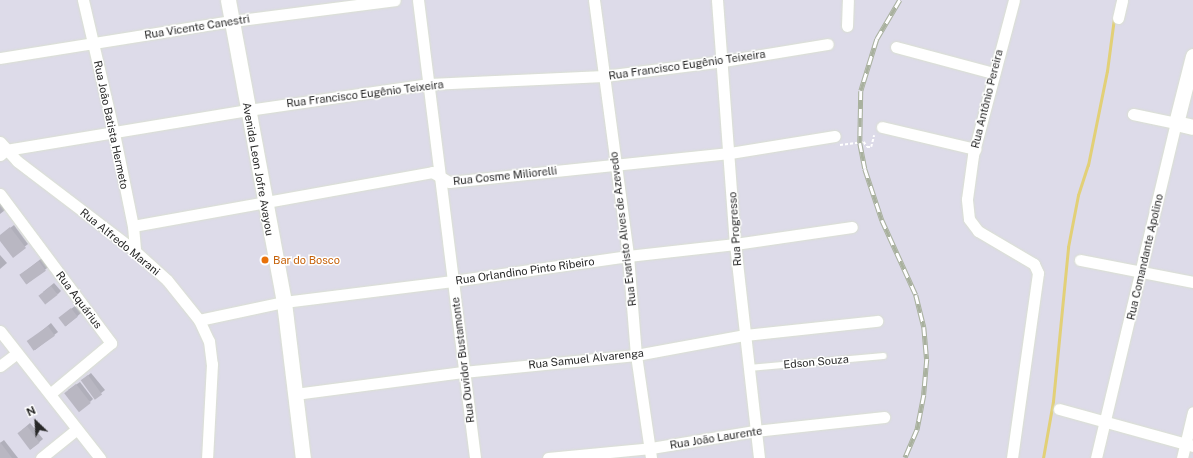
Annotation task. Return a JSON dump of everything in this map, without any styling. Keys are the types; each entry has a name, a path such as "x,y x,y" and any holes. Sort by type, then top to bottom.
{"street":[{"name":"Rua João Batista Hermeto","path":"83,0 114,133 133,226 135,251"},
{"name":"Avenida Leon Jofre Avayou","path":"228,0 264,202 284,302 303,458"},
{"name":"Rua Vicente Canestri","path":"0,58 232,21 395,0"},
{"name":"Rua Ouvidor Bustamonte","path":"418,0 475,458"},
{"name":"Rua Evaristo Alves de Azevedo","path":"594,0 628,256 636,355 651,453"},
{"name":"Rua Progresso","path":"717,0 724,61 736,244 759,458"},
{"path":"847,26 848,0"},
{"name":"Rua Antônio Pereira","path":"1012,458 1038,274 1034,264 978,231 969,219 967,199 974,148 993,73 1014,0"},
{"path":"1118,18 1122,0"},
{"name":"Rua Francisco Eugênio Teixeira","path":"2,149 114,133 248,110 429,84 604,76 724,61 828,44"},
{"path":"896,47 993,73"},
{"name":"Rua Comandante Apolino","path":"1096,458 1106,423 1193,56"},
{"path":"1133,114 1193,127"},
{"path":"882,128 974,148"},
{"name":"Rua Cosme Miliorelli","path":"133,226 432,172 449,182 730,152 830,137"},
{"name":"Rua Alfredo Marani","path":"2,149 135,251 167,280 199,320 208,341 212,364 207,458"},
{"name":"Rua Aquárius","path":"0,194 111,343 51,393"},
{"name":"Rua Orlandino Pinto Ribeiro","path":"199,320 284,302 453,281 628,256 736,244 852,226"},
{"path":"1080,260 1193,282"},
{"name":"Rua Samuel Alvarenga","path":"295,394 464,372 636,355 745,335 877,321"},
{"path":"0,331 16,354 51,393 100,458"},
{"path":"0,366 16,354"},
{"path":"1059,409 1189,445"},
{"path":"1182,458 1189,445 1193,412"},
{"name":"Rua João Laurente","path":"548,458 651,453 755,431 884,418"},
{"path":"41,458 77,429"}],"lane":[{"name":"Edson Souza","path":"749,368 883,356"}],"path":[{"path":"830,137 842,145 864,142 867,147 871,147 877,129 882,128"}],"building":[{"path":"10,227 26,248 13,258 0,241 0,235"},
{"path":"39,261 46,271 26,285 19,275"},
{"path":"51,286 58,295 45,305 38,296"},
{"path":"71,308 78,317 65,327 58,318"},
{"path":"48,326 55,336 34,351 27,341"},
{"path":"88,375 102,394 95,400 81,380"},
{"path":"76,384 91,403 79,412 64,393"},
{"path":"27,426 40,443 30,450 17,433"},
{"path":"0,442 12,458 0,458"}],"waterway":[{"path":"1043,458 1053,401 1068,247 1078,195 1088,165 1107,71 1114,18"}],"railway":[{"path":"900,0 877,39 861,91 860,143 865,169 882,220 916,295 924,327 927,359 924,395 917,430 905,458"}],"place":[{"name":"Bar do Bosco","path":"265,260"}]}
